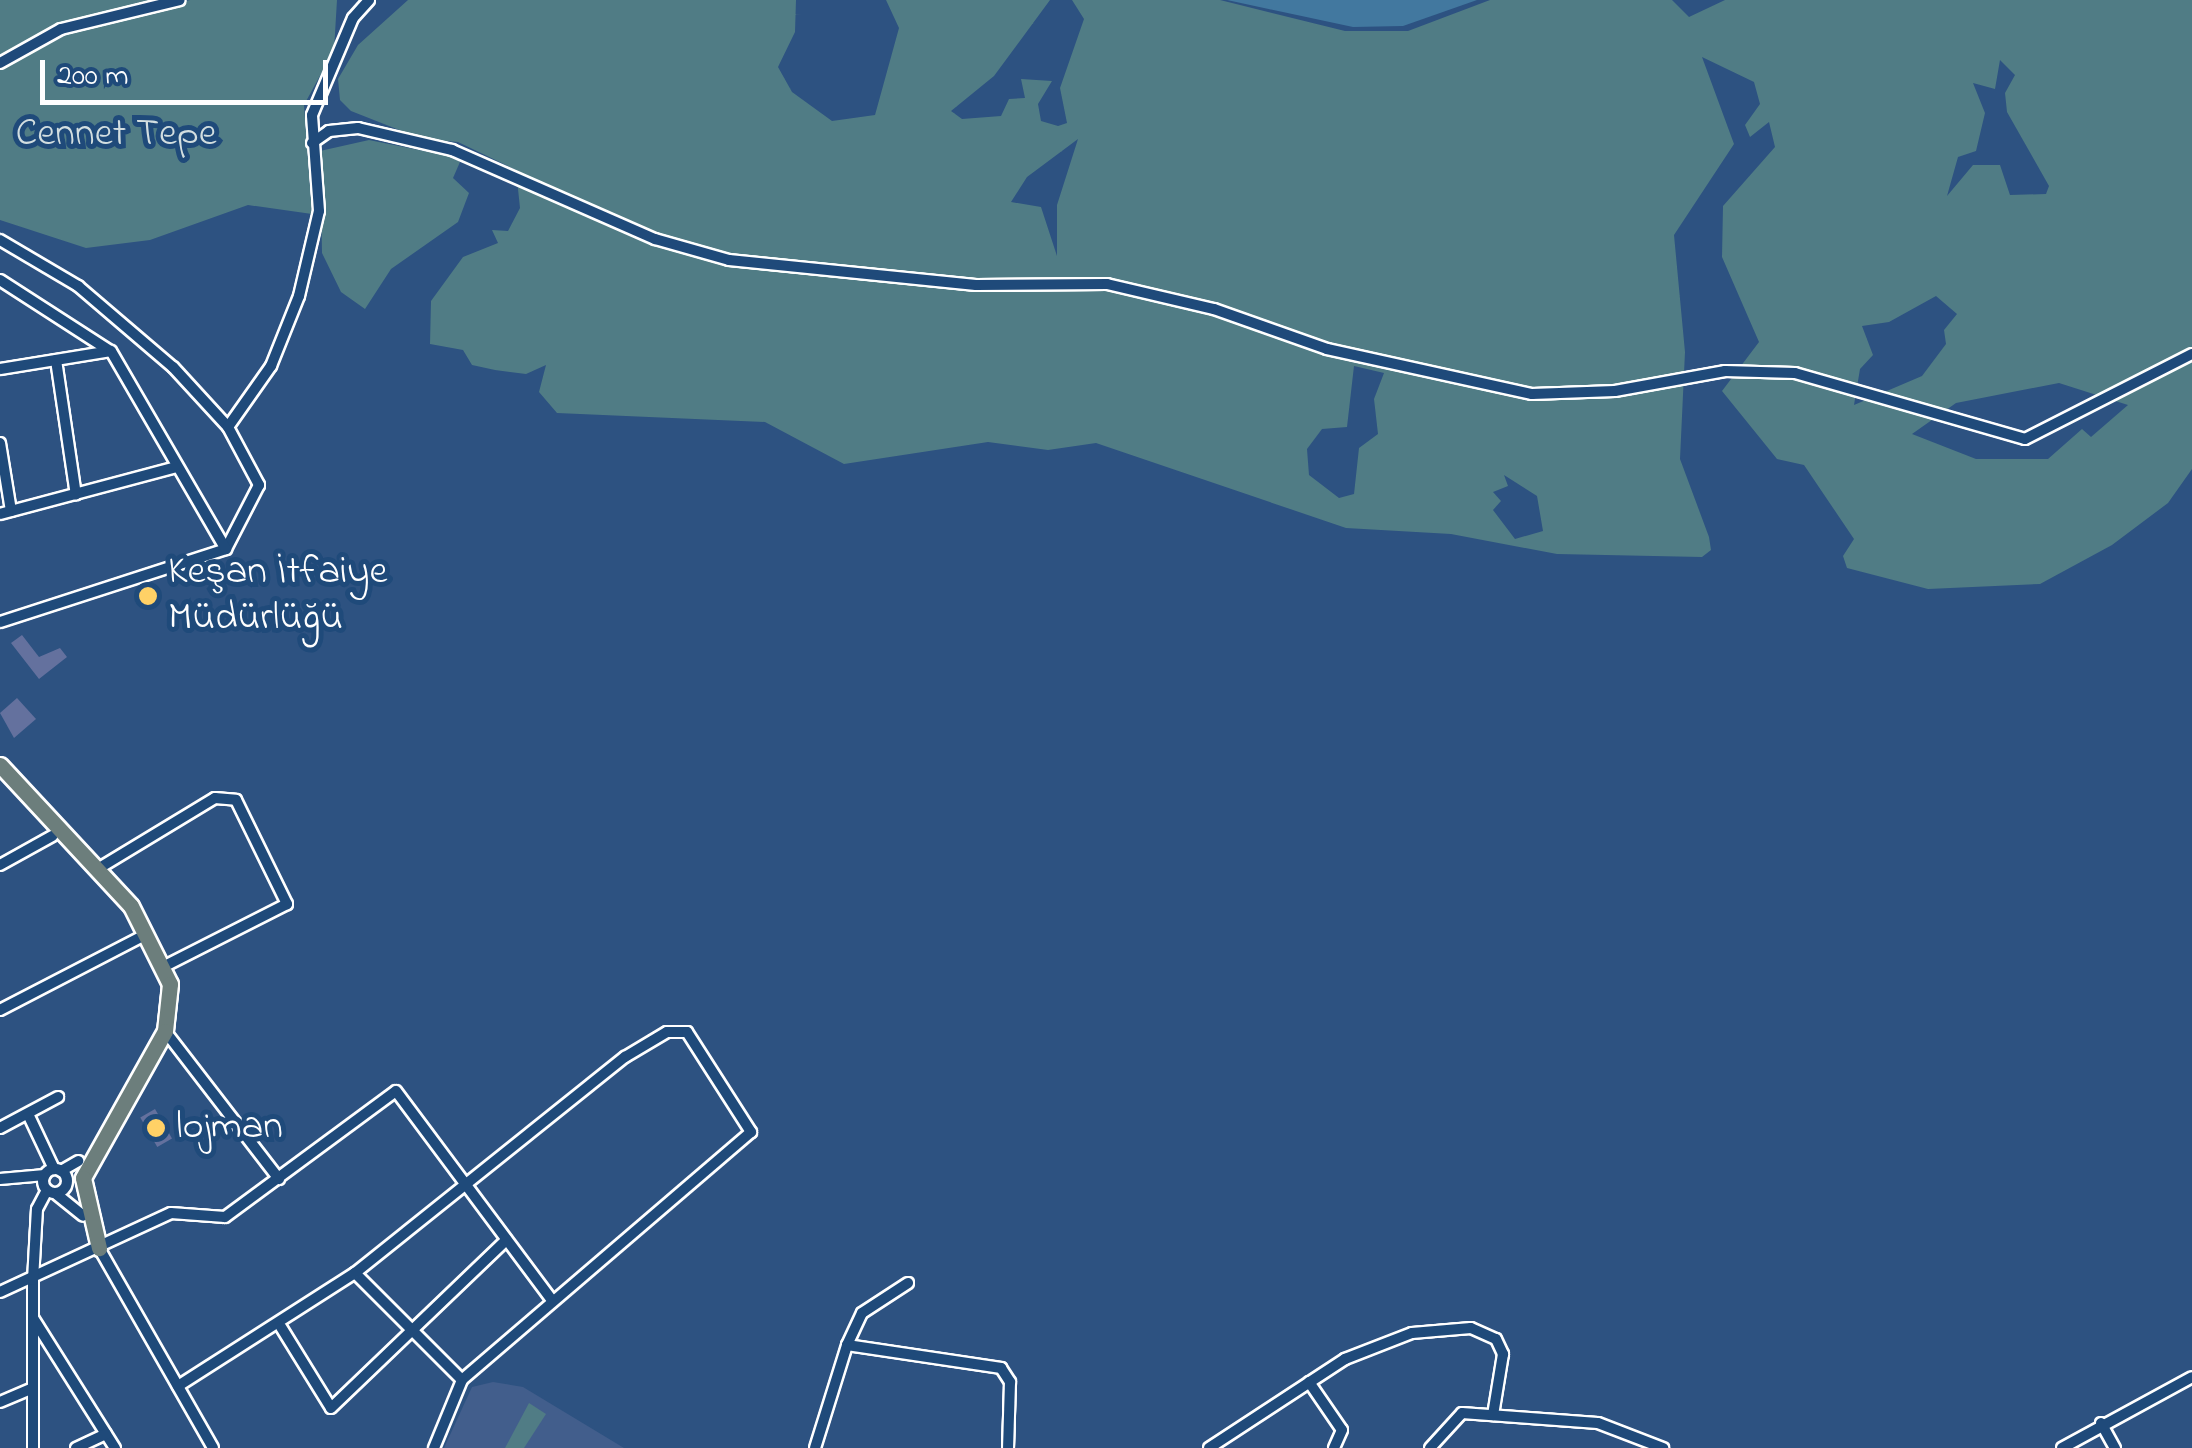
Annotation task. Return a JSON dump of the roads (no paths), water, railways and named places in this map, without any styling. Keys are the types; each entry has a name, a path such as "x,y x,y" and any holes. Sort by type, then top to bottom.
{"main road":[{"path":"0,765 131,906 165,966 172,1001 165,1031 83,1178 100,1248"},
{"path":"0,780 140,936 160,983 159,1018 78,1161 74,1186 83,1216 100,1248"}],"street":[{"path":"0,63 61,29 180,0"},
{"path":"228,427 271,366 300,296 319,211 312,143 314,108 353,18 369,0"},
{"path":"312,143 329,131 358,128 452,150 654,238 729,260 976,285 1107,284 1214,309 1328,349 1532,394 1615,392 1725,371 1796,374 2025,439 2192,354"},
{"path":"0,240 99,301 228,427 259,484 226,548 0,622"},
{"path":"0,280 110,351 226,548"},
{"path":"0,368 110,351"},
{"path":"56,360 76,495"},
{"path":"0,443 6,512 177,467"},
{"path":"96,870 215,798 236,800 287,904 165,966"},
{"path":"0,864 52,836"},
{"path":"0,1010 140,936"},
{"path":"178,1386 281,1326 355,1274 635,1050 674,1029 692,1038 752,1132 462,1380 434,1448"},
{"path":"165,1031 279,1179"},
{"path":"0,1292 171,1213 218,1220 396,1092 552,1300"},
{"path":"0,1128 58,1097"},
{"path":"28,1114 53,1172 66,1184 51,1191"},
{"path":"0,1179 53,1172 78,1161"},
{"path":"33,1448 30,1389 38,1210 51,1191 53,1172"},
{"path":"51,1191 83,1216"},
{"path":"281,1326 331,1408 506,1240"},
{"path":"100,1248 213,1448"},
{"path":"355,1274 462,1380"},
{"path":"816,1448 846,1346 866,1310 908,1284"},
{"path":"32,1317 115,1448"},
{"path":"1209,1448 1309,1382 1382,1340 1477,1329 1503,1351 1494,1415"},
{"path":"846,1346 1001,1368 1010,1382 1008,1448"},
{"path":"2062,1448 2101,1423 2192,1377"},
{"path":"1309,1382 1342,1430 1334,1448"},
{"path":"0,1402 30,1389"},
{"path":"1430,1448 1457,1414 1598,1423 1637,1442 1664,1448"},
{"path":"2101,1423 2115,1448"},
{"path":"76,1448 106,1434"}],"place":[{"name":"Keşan İtfaiye Müdürlüğü","path":"148,596"},
{"name":"lojman","path":"156,1128"}],"park label":[{"name":"Cennet Tepe","path":"116,135"}]}
